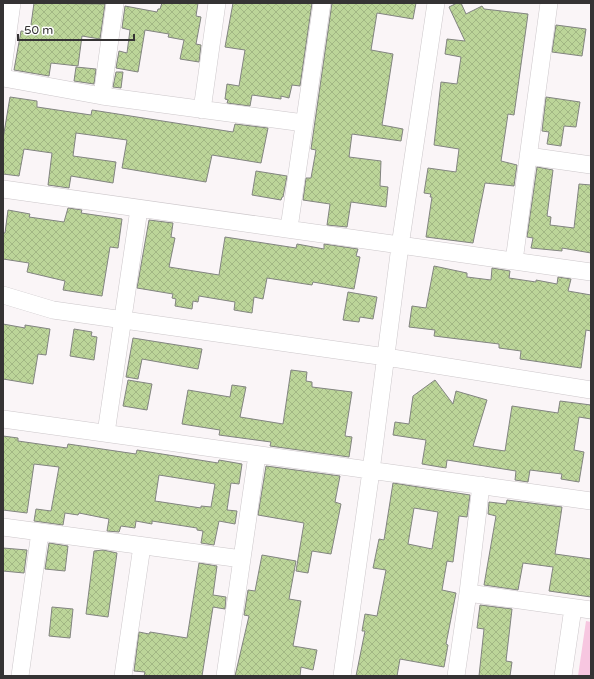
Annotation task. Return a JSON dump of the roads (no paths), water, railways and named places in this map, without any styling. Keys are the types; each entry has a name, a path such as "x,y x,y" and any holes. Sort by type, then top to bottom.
{"street":[{"path":"3,68 12,3"},
{"path":"102,96 115,3"},
{"path":"202,110 217,3"},
{"path":"289,228 322,3"},
{"path":"342,676 371,471 400,246 436,3"},
{"path":"514,261 549,3"},
{"path":"3,78 102,96 304,123"},
{"path":"528,156 591,165"},
{"path":"3,189 139,209 289,228 400,246 591,272"},
{"path":"106,433 139,209"},
{"path":"3,295 53,310 386,357 591,390"},
{"path":"3,419 591,501"},
{"path":"225,676 257,455"},
{"path":"456,676 468,594 480,486"},
{"path":"3,527 242,559"},
{"path":"20,676 40,532"},
{"path":"123,676 142,546"},
{"path":"468,594 591,610"},
{"path":"563,676 573,608"}]}
